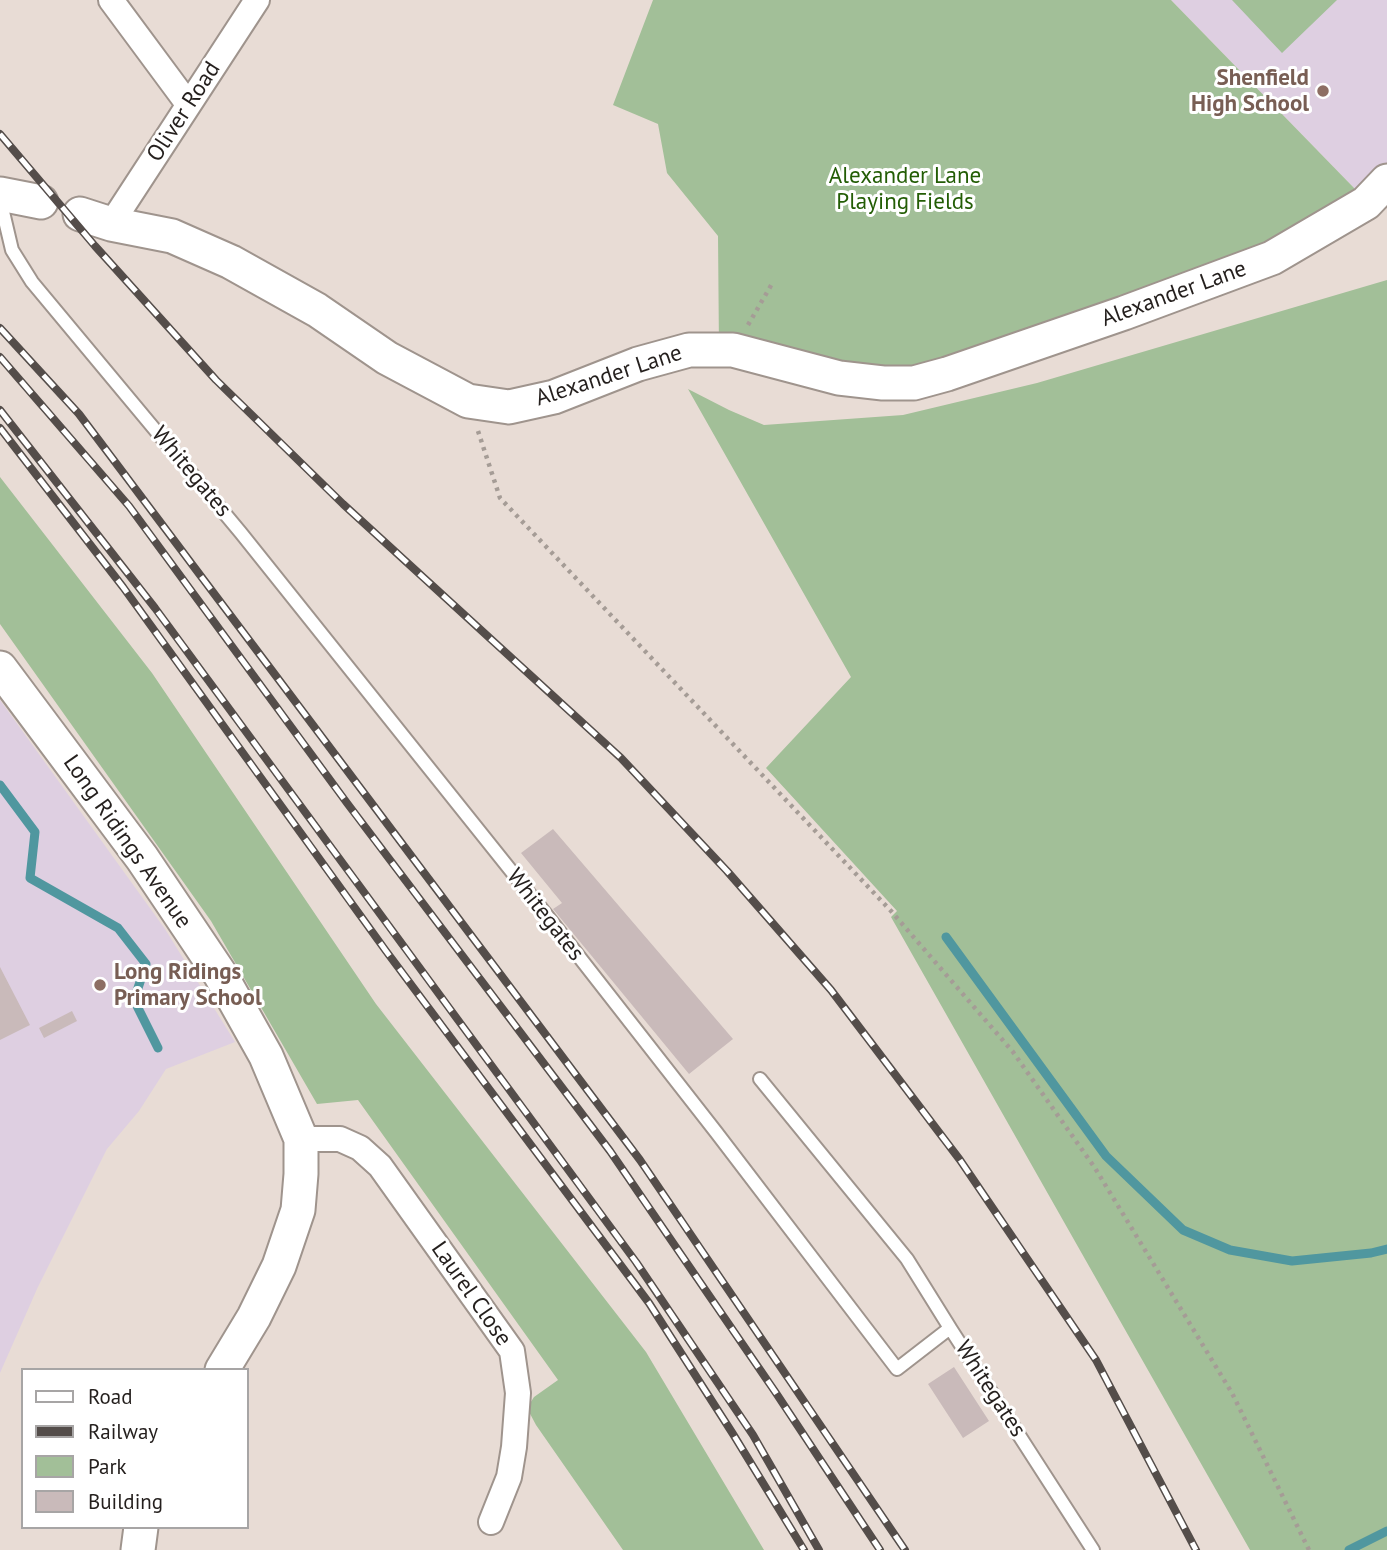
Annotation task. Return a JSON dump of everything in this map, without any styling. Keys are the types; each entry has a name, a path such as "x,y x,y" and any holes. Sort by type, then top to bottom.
{"street":[{"path":"111,0 188,104"},
{"name":"Oliver Road","path":"111,224 257,0"},
{"name":"Alexander Lane","path":"80,214 111,224 172,236 231,262 317,310 387,358 468,401 509,407 554,397 638,363 689,350 733,349 839,378 914,383 1124,313 1272,258 1367,204 1387,181"},
{"path":"0,196 41,202"},
{"name":"Long Ridings Avenue","path":"0,668 142,858 220,974 266,1056 301,1139 298,1210 279,1266 254,1317 223,1368"},
{"name":"Laurel Close","path":"301,1139 340,1139 360,1148 380,1166 512,1352 519,1393 514,1447 509,1477 491,1522"},
{"path":"138,1550 141,1529"}],"lane":[{"name":"Whitegates","path":"0,196 12,250 32,282 241,533 531,896 897,1369 950,1328 1093,1550"},
{"path":"760,1079 906,1259 950,1328"}],"path":[{"path":"733,349 774,282"},
{"path":"468,401 500,498 891,911 1013,1052 1095,1168 1233,1393 1309,1550"}],"shaded area":[{"name":"Shenfield High School","path":"1171,0 1387,0 1387,181 1366,203"},
{"name":"Long Ridings Primary School","path":"0,700 165,929 235,1042 166,1069 139,1111 107,1149 37,1289 0,1373"}],"green space":[{"name":"Alexander Lane Playing Fields","path":"653,0 1171,0 1366,203 947,374 719,350 718,236 667,173 658,124 613,105"},
{"path":"1232,0 1337,0 1282,53"},
{"path":"1387,280 1387,1550 1250,1550 891,917 897,911 766,768 851,677 688,389 764,425 903,415 1037,383"},
{"path":"0,477 152,673 376,1004 646,1352 764,1550 623,1550 527,1408 534,1397 558,1380 358,1100 317,1104 211,921 0,624"}],"building":[{"path":"553,829 733,1039 689,1074 553,909 562,903 521,853"},
{"path":"0,967 30,1025 0,1040"},
{"path":"72,1011 77,1021 44,1038 39,1028"},
{"path":"954,1367 989,1421 963,1438 928,1384"}],"waterway":[{"path":"0,785 35,832 30,878 118,928 146,964 134,1000 158,1048"},
{"path":"946,937 1106,1156 1183,1230 1230,1250 1292,1261 1387,1249"},
{"path":"1349,1550 1387,1531"}],"railway":[{"path":"0,134 95,246 216,380 343,504 621,758 727,871 831,990 960,1160 1096,1360 1196,1550"},
{"path":"0,328 79,414 640,1160 905,1550"},
{"path":"0,357 129,506 347,803 610,1151 880,1550"},
{"path":"0,410 155,608 636,1262 753,1435 819,1550"},
{"path":"0,428 123,587 386,951 649,1303 804,1550"}],"place":[{"name":"Shenfield High School","path":"1323,91"},
{"name":"Long Ridings Primary School","path":"100,985"}]}
